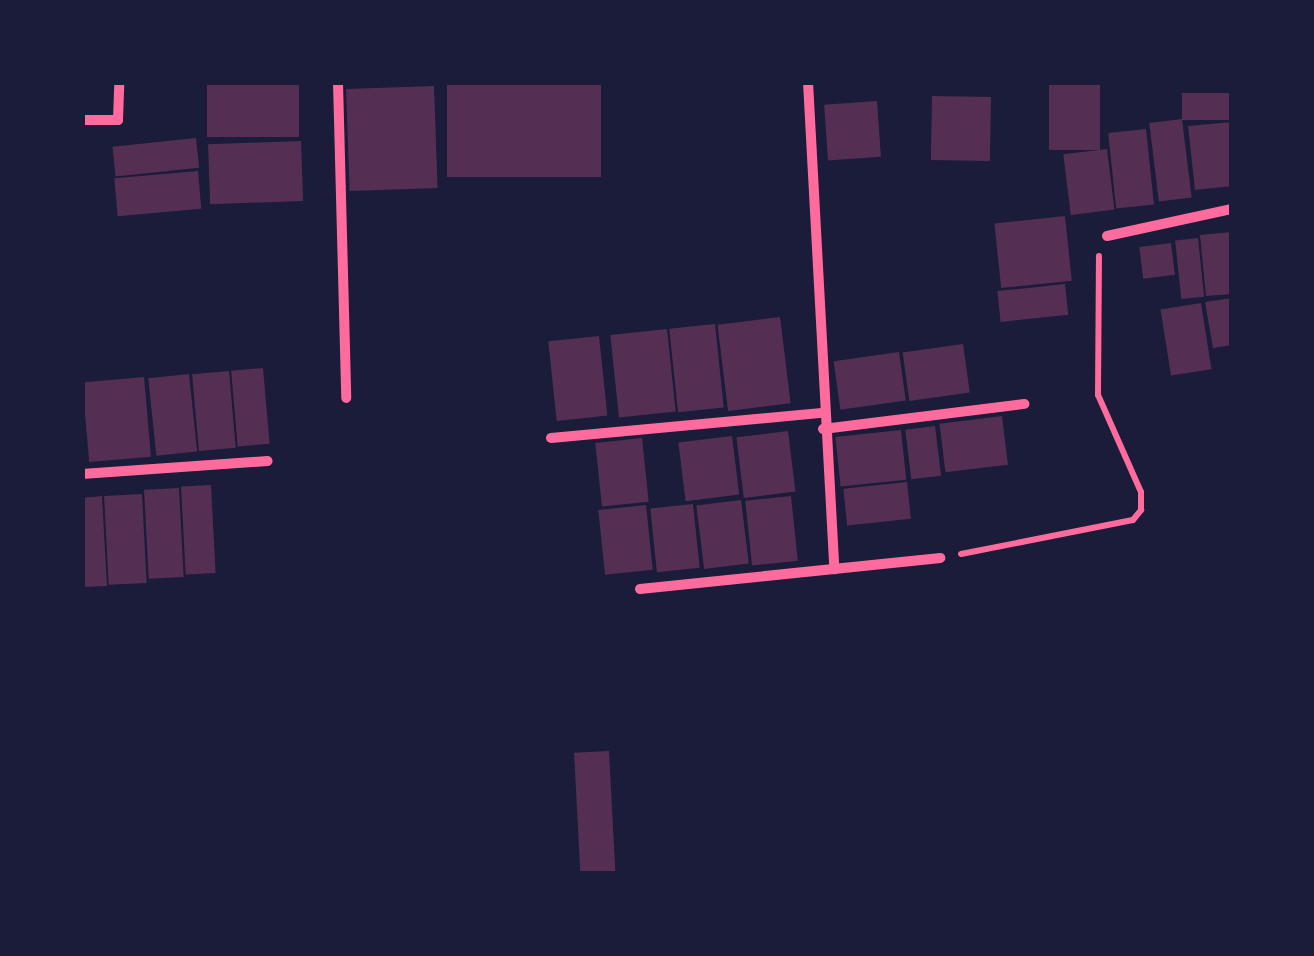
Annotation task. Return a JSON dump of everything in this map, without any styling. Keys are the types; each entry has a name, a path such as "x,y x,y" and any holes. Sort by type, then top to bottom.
{"street":[{"path":"82,120 118,120 119,82"},
{"path":"338,82 346,398"},
{"path":"808,82 822,413 834,569"},
{"path":"1106,236 1232,209"},
{"path":"824,429 1024,404"},
{"path":"551,438 822,413"},
{"path":"82,474 268,460"},
{"path":"640,589 940,558"}],"path":[{"path":"940,558 1133,520 1142,510 1141,492 1098,395 1098,256 1106,236"}],"building":[{"path":"207,82 299,82 299,137 207,137"},
{"path":"447,82 601,82 601,177 447,177"},
{"path":"1049,82 1100,82 1100,150 1049,150"},
{"path":"434,86 438,188 350,191 346,89"},
{"path":"1182,93 1232,93 1232,120 1182,120"},
{"path":"932,96 991,97 990,161 931,160"},
{"path":"877,101 881,157 828,161 824,105"},
{"path":"1182,119 1192,197 1159,201 1149,123"},
{"path":"1232,122 1232,186 1195,190 1188,126"},
{"path":"1146,129 1154,205 1116,209 1108,133"},
{"path":"196,138 199,168 116,177 112,147"},
{"path":"301,141 303,201 210,204 208,144"},
{"path":"1107,149 1114,210 1071,215 1063,154"},
{"path":"198,171 201,209 118,216 114,178"},
{"path":"1065,216 1072,281 1001,288 994,223"},
{"path":"1232,232 1232,294 1206,296 1200,235"},
{"path":"1198,238 1204,297 1181,299 1175,240"},
{"path":"1171,243 1175,275 1143,279 1139,247"},
{"path":"1065,284 1068,315 1001,322 997,291"},
{"path":"1232,298 1232,345 1213,348 1205,302"},
{"path":"1201,303 1211,369 1171,376 1161,309"},
{"path":"780,317 791,403 728,411 717,325"},
{"path":"715,324 724,408 678,412 669,329"},
{"path":"667,329 676,412 619,418 610,335"},
{"path":"599,336 607,416 557,421 548,341"},
{"path":"963,344 970,393 909,401 903,352"},
{"path":"899,352 906,401 840,410 834,361"},
{"path":"263,368 270,444 238,446 231,371"},
{"path":"229,371 236,448 199,451 192,374"},
{"path":"189,374 197,452 156,456 148,378"},
{"path":"144,377 151,457 89,462 82,382"},
{"path":"1002,416 1008,465 945,472 939,424"},
{"path":"935,426 941,476 911,479 905,430"},
{"path":"901,430 906,480 841,487 835,437"},
{"path":"788,431 795,492 744,498 736,437"},
{"path":"732,436 739,495 686,501 678,443"},
{"path":"642,438 649,502 602,507 595,443"},
{"path":"907,482 911,519 847,525 843,489"},
{"path":"211,485 216,573 186,574 181,487"},
{"path":"179,488 184,577 149,579 144,490"},
{"path":"142,494 147,583 109,585 104,496"},
{"path":"102,496 107,586 82,587 82,498"},
{"path":"791,496 798,561 752,565 745,501"},
{"path":"741,500 749,564 704,569 696,505"},
{"path":"693,504 700,568 657,572 650,508"},
{"path":"646,505 653,570 605,575 598,510"},
{"path":"609,751 615,874 580,874 574,753"}]}
